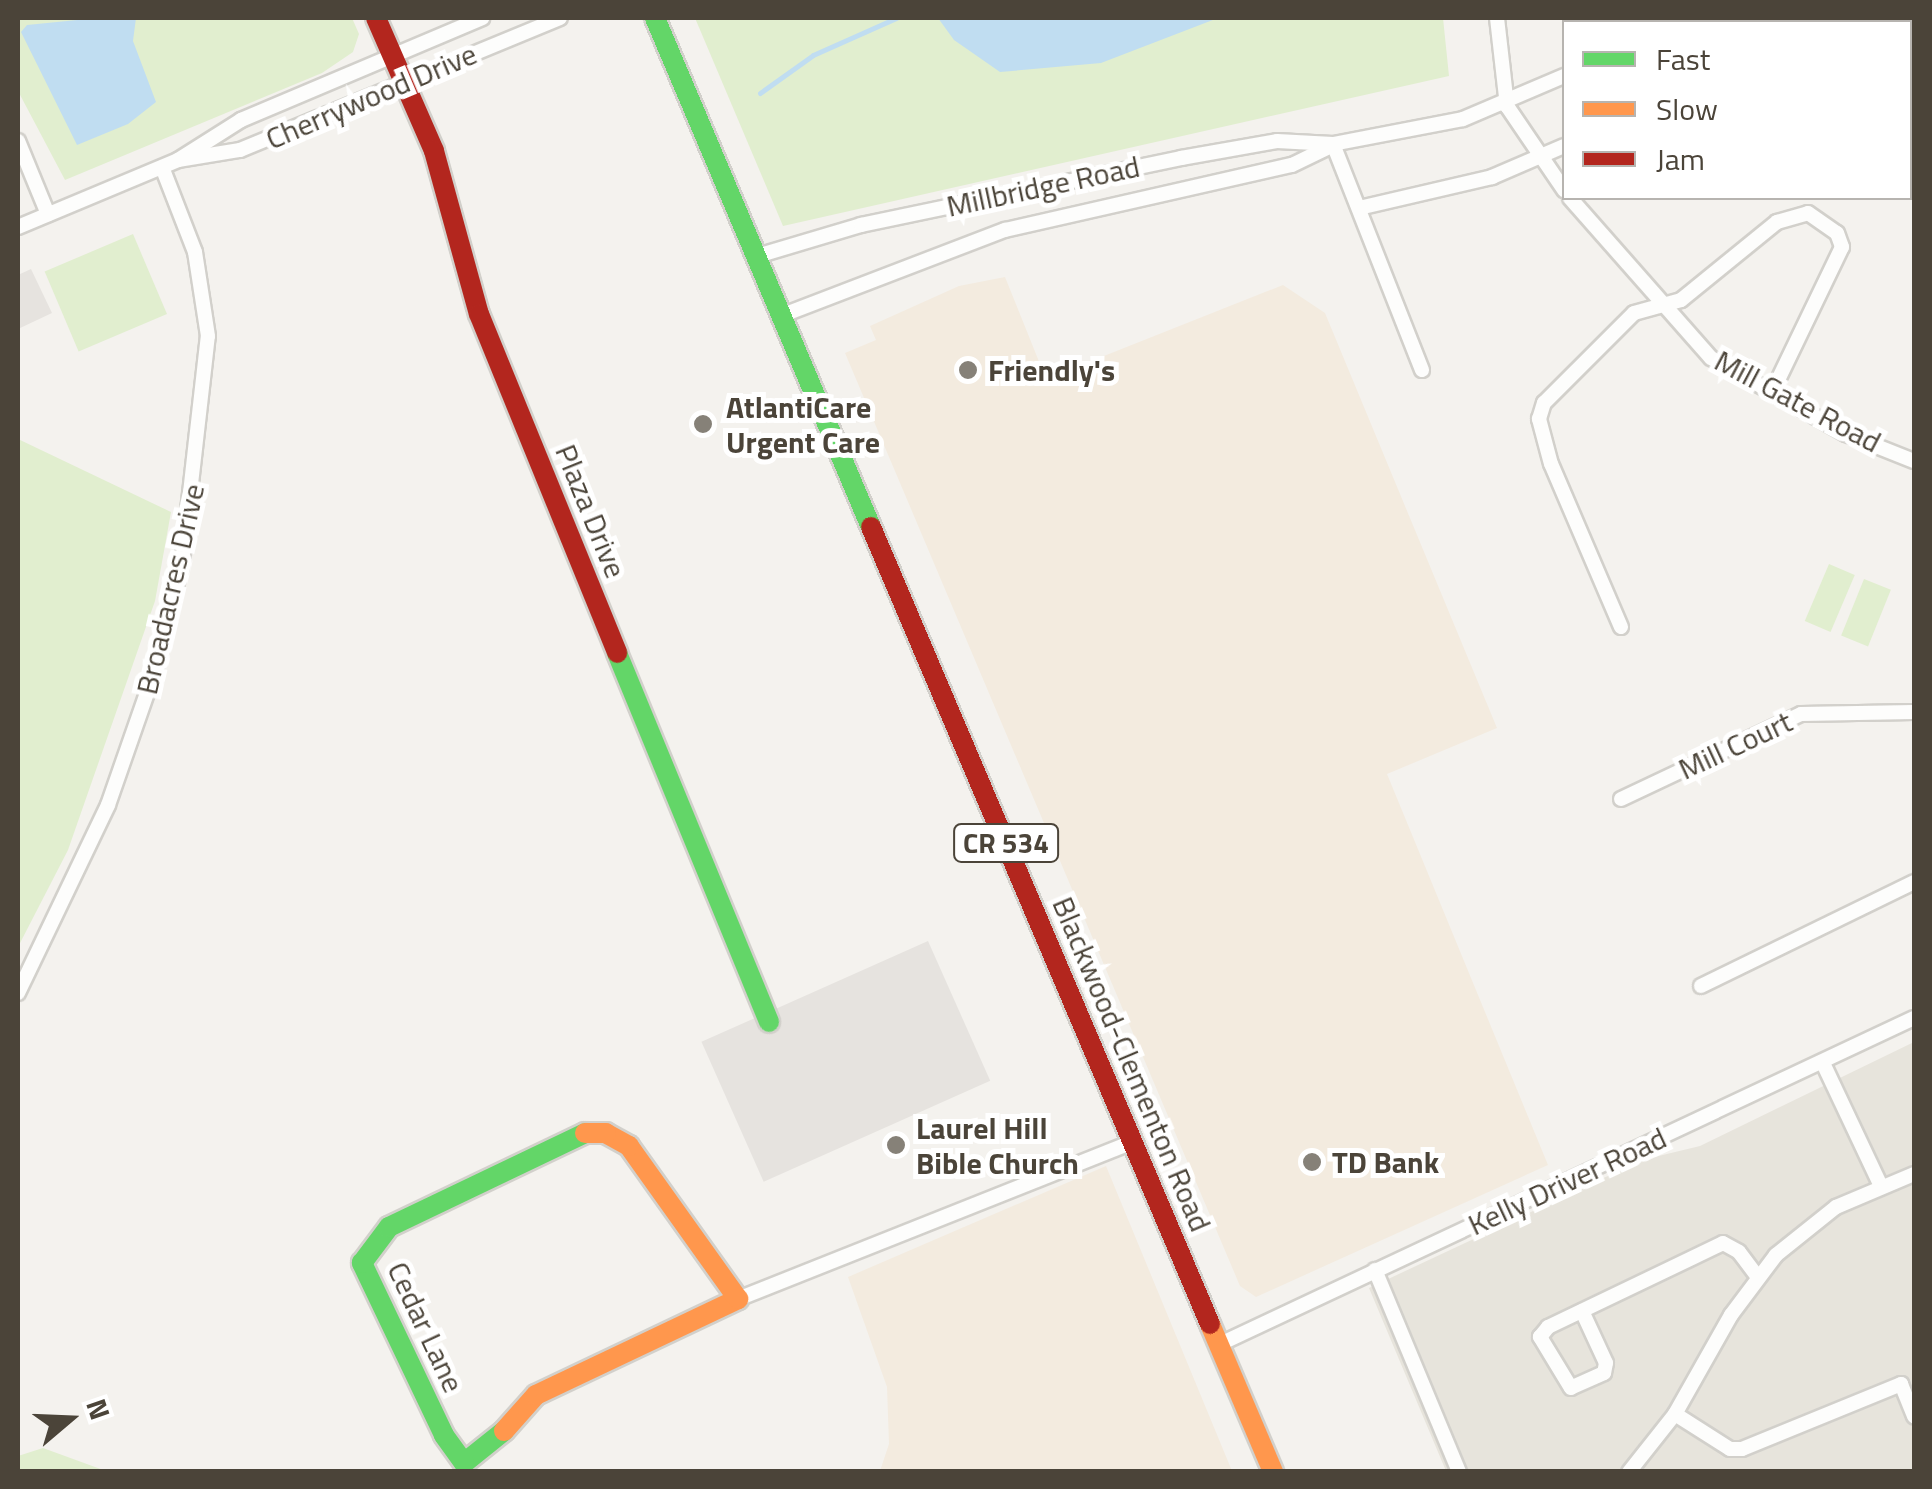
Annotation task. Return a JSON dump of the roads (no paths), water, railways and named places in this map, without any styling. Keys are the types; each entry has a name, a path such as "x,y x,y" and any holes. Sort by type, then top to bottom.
{"street":[{"name":"Plaza Drive","path":"376,18 434,151 480,314 514,402 770,1022"},
{"name":"Cherrywood Drive","path":"18,227 178,160 241,120 482,18"},
{"name":"Cherrywood Drive","path":"178,160 240,150 560,18"},
{"name":"Blackwood-Clementon Road","path":"655,18 1273,1472"},
{"path":"1497,18 1507,106 1562,187"},
{"name":"Millbridge Road","path":"783,315 1005,230 1292,165 1334,144 1507,106 1562,77"},
{"path":"18,141 48,214"},
{"name":"Millbridge Road","path":"757,256 860,225 1180,158 1277,141 1334,144"},
{"path":"1334,144 1422,370"},
{"path":"1359,208 1544,160 1562,147"},
{"name":"Broadacres Drive","path":"18,992 74,883 122,768 182,563 208,336 195,252 162,167"},
{"name":"Mill Gate Road","path":"1572,200 1661,306 1712,358 1774,388 1846,434 1914,461"},
{"path":"1622,627 1551,464 1539,419 1544,402 1634,314 1681,300 1794,214 1808,213 1829,227 1842,248 1831,281 1774,388"},
{"name":"Mill Court","path":"1620,798 1802,714 1914,712"},
{"path":"1700,986 1914,882"},
{"name":"Kelly Driver Road","path":"1220,1344 1914,1018"},
{"path":"1823,1063 1880,1184"},
{"name":"Cedar Lane","path":"738,1300 629,1146 606,1133 558,1142 389,1227 362,1263 444,1436 464,1463 492,1444 536,1395 738,1300 1130,1143"},
{"path":"1630,1472 1675,1414 1757,1276 1794,1236 1880,1184 1914,1174"},
{"path":"1582,1312 1606,1362 1604,1372 1572,1388 1540,1336 1582,1312 1723,1244 1740,1252 1757,1276"},
{"path":"1375,1270 1459,1472"},
{"path":"1675,1414 1730,1448 1742,1449 1900,1384 1914,1416"}],"water":[{"path":"136,18 133,41 156,102 128,124 77,145 21,32 27,25"},
{"path":"938,18 1218,18 1101,63 1000,72 954,40"}],"waterway":[{"path":"760,93 813,55 896,18"}],"place":[{"name":"Friendly's","path":"968,370"},
{"name":"AtlantiCare Urgent Care","path":"703,424"},
{"name":"Laurel Hill Bible Church","path":"896,1145"},
{"name":"TD Bank","path":"1312,1162"}]}
